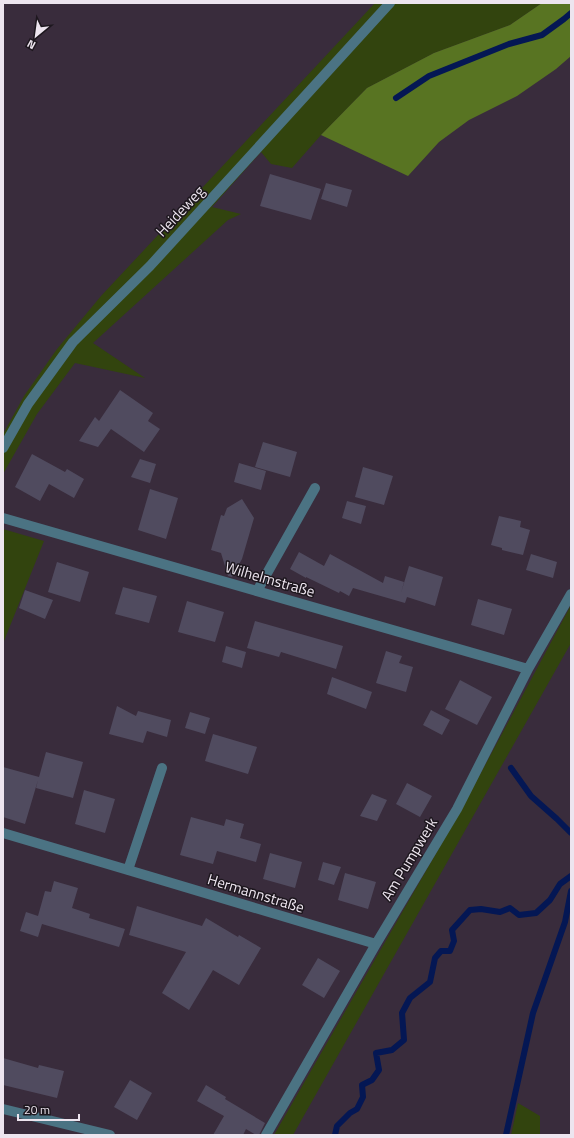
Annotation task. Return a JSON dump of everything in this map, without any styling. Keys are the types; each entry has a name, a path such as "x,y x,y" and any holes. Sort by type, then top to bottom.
{"street":[{"name":"Heideweg","path":"3,448 28,404 73,342 150,266 390,3"},
{"path":"257,591 315,488"},
{"name":"Wilhelmstraße","path":"3,518 528,669"},
{"name":"Am Pumpwerk","path":"266,1135 376,944 457,809 528,669 571,594"},
{"path":"128,870 162,768"},
{"name":"Hermannstraße","path":"3,833 376,944"},
{"path":"3,1109 110,1135"}],"green space":[{"path":"375,3 542,3 510,25 434,53 367,88 321,135 292,168 271,164 261,152 212,207 241,214 228,220 93,343 145,378 75,363 37,414 3,474 3,434 24,396 57,349 101,296"},
{"path":"542,3 571,3 571,56 556,69 517,96 469,120 439,142 408,176 321,135 367,88 434,53 510,25"},
{"path":"3,529 44,541 4,641 3,641"},
{"path":"571,605 571,643 293,1135 274,1135 461,810"},
{"path":"518,1103 540,1116 540,1135 511,1135"}],"building":[{"path":"270,174 321,189 311,220 260,206"},
{"path":"326,183 352,190 347,207 321,199"},
{"path":"120,390 153,413 148,421 160,429 144,452 111,429 98,447 79,441 95,417 99,421"},
{"path":"263,442 297,452 290,477 255,467"},
{"path":"32,454 65,472 67,469 84,479 74,498 49,484 40,501 15,487"},
{"path":"140,459 156,464 150,483 131,477"},
{"path":"239,463 266,471 261,490 234,482"},
{"path":"363,467 393,476 384,505 355,497"},
{"path":"150,489 178,498 166,539 138,530"},
{"path":"242,499 254,518 242,559 232,577 228,576 221,553 211,550 221,515 224,516 227,508"},
{"path":"347,501 366,506 361,524 342,518"},
{"path":"499,516 521,521 520,527 530,530 523,555 502,550 502,548 491,545"},
{"path":"299,552 324,566 330,554 383,583 385,576 404,582 401,593 409,566 443,577 435,606 407,597 405,603 353,588 349,596 340,591 339,593 290,569"},
{"path":"531,554 557,562 553,578 526,570"},
{"path":"57,562 89,572 80,602 48,592"},
{"path":"123,587 157,596 149,623 115,614"},
{"path":"25,590 53,600 45,619 19,608"},
{"path":"478,599 512,609 504,635 471,625"},
{"path":"187,601 224,612 215,642 178,632"},
{"path":"255,621 343,646 336,669 281,652 279,657 247,648"},
{"path":"226,646 246,652 242,668 222,662"},
{"path":"386,651 402,656 399,663 413,667 406,692 376,683"},
{"path":"332,677 372,692 366,709 327,694"},
{"path":"460,680 492,697 477,725 445,709"},
{"path":"117,706 136,716 138,711 171,720 167,737 147,731 143,743 109,734"},
{"path":"431,710 450,720 442,735 423,725"},
{"path":"190,712 210,718 205,734 185,728"},
{"path":"213,734 257,747 248,774 205,761"},
{"path":"46,752 83,762 73,798 36,788 38,780 25,824 3,817 3,767 39,777"},
{"path":"407,783 432,796 420,817 396,804"},
{"path":"84,790 115,799 105,833 75,824"},
{"path":"372,794 387,800 377,821 360,816"},
{"path":"191,817 224,826 226,819 244,824 240,838 261,844 256,862 217,851 213,864 180,855"},
{"path":"270,853 302,862 295,888 263,879"},
{"path":"323,862 341,867 334,885 318,880"},
{"path":"345,873 376,882 368,909 338,900"},
{"path":"54,881 78,888 72,908 90,914 89,918 125,929 119,947 42,924 38,937 20,931 26,912 38,916 45,891 51,892"},
{"path":"137,906 202,926 206,918 238,937 239,935 261,948 239,985 213,970 189,1010 162,993 186,952 129,935"},
{"path":"318,958 340,971 324,998 302,985"},
{"path":"3,1058 38,1068 39,1065 64,1071 57,1098 3,1085"},
{"path":"130,1080 152,1093 137,1120 114,1107"},
{"path":"206,1085 226,1097 225,1099 265,1123 259,1135 256,1135 246,1129 243,1135 213,1135 224,1116 197,1101"}],"waterway":[{"path":"396,98 429,76 509,44 542,35 571,13"},
{"path":"511,768 531,796 571,833"},
{"path":"335,1135 337,1126 350,1113 357,1109 363,1097 362,1085 372,1080 379,1070 376,1053 392,1050 404,1040 402,1013 410,998 430,982 435,958 441,951 450,951 454,941 452,930 470,910 481,909 500,912 510,908 519,915 536,913 550,900 560,884 571,876"},
{"path":"506,1135 533,1013 565,922 571,891"}]}
